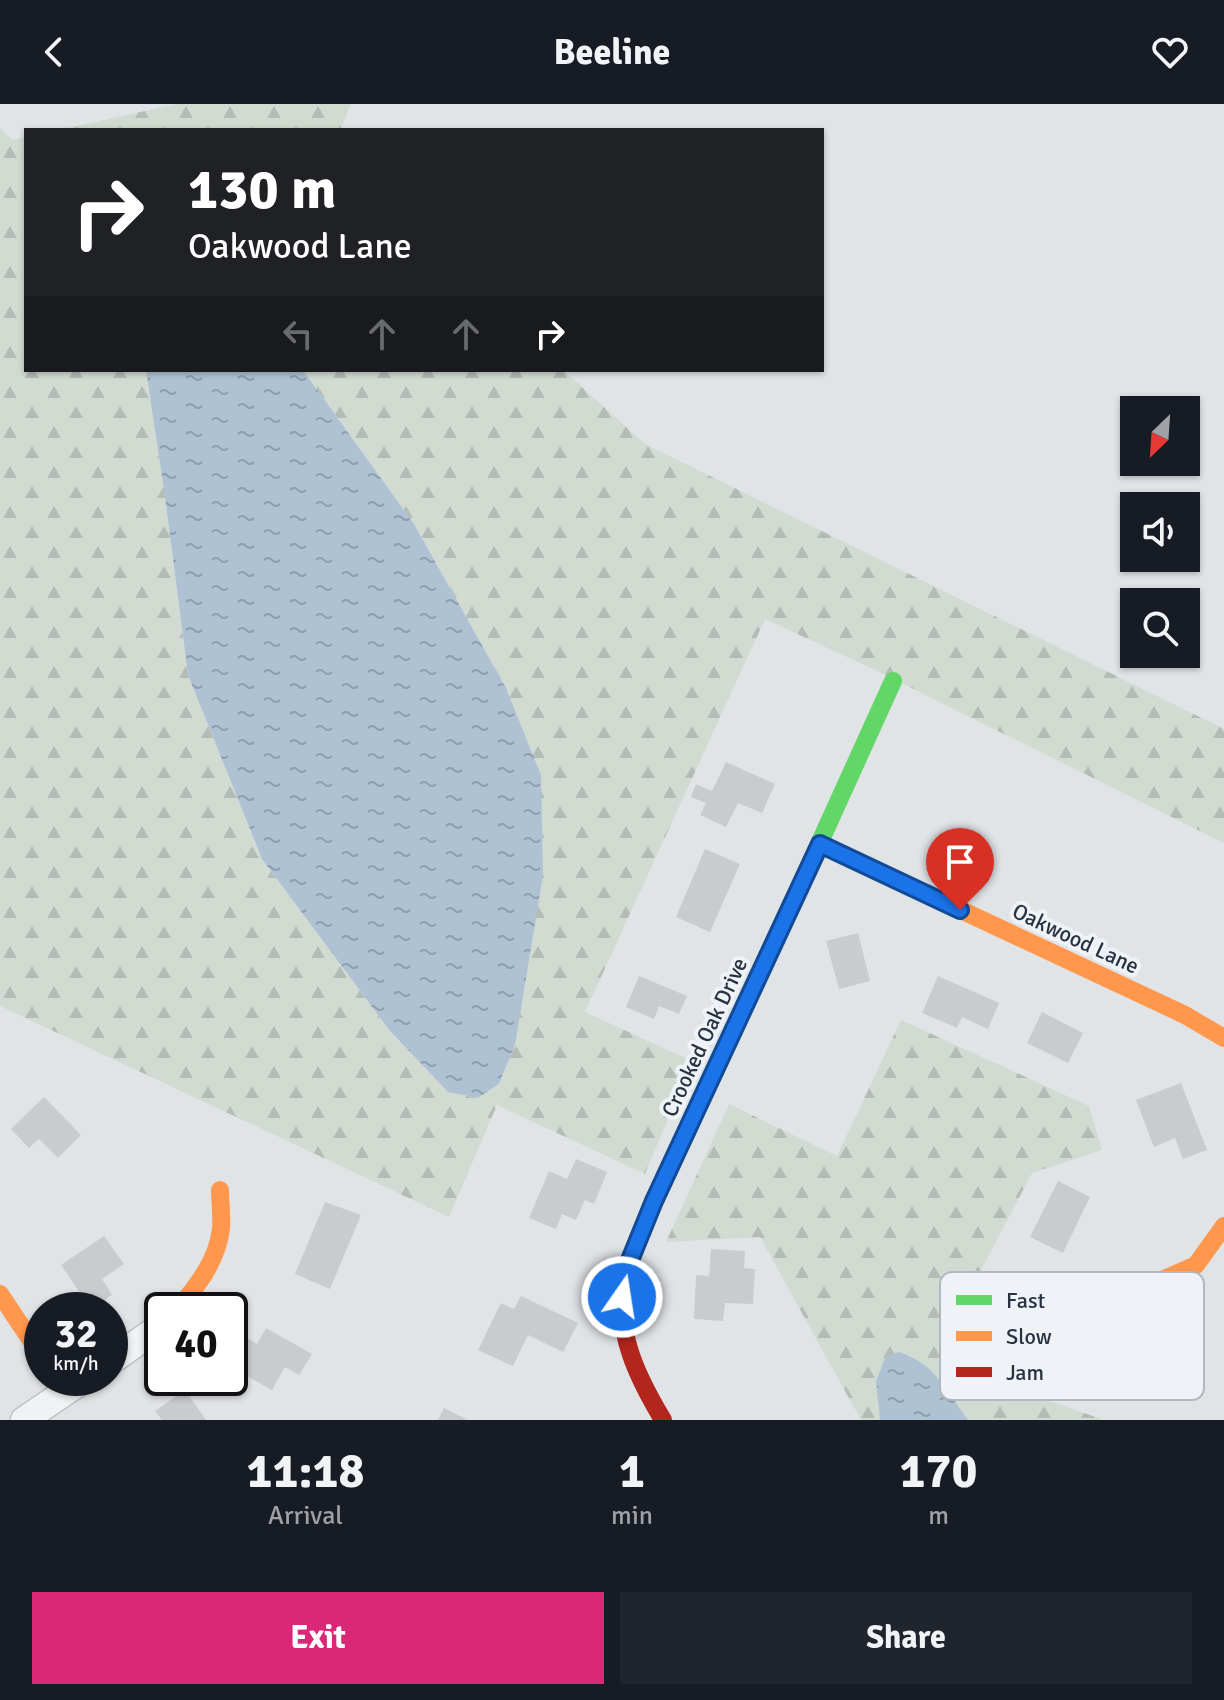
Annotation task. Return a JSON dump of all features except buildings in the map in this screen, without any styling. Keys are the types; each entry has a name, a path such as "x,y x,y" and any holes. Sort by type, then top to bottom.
{"street":[{"name":"Crooked Oak Drive","path":"663,1420 648,1396 629,1351 623,1325 622,1297 626,1270 654,1201 893,681"},
{"name":"Oakwood Lane","path":"820,844 1185,1015 1224,1038"},
{"path":"192,1292 212,1259 221,1230 220,1190"},
{"path":"1180,1272 1196,1265 1224,1226"},
{"path":"0,1294 24,1330"},
{"path":"24,1420 53,1396"}],"green space":[{"path":"177,104 351,104 341,128 67,128"},
{"path":"0,128 12,140 24,137 24,372 146,372 188,675 262,859 390,1031 448,1092 478,1098 499,1085 515,1045 541,775 506,688 414,524 304,372 565,372 645,444 1224,729 1224,843 875,670 765,619 585,1012 692,1061 645,1174 497,1105 449,1217 0,1006"},
{"path":"901,1020 1089,1106 1102,1150 1032,1173 980,1272 940,1272 940,1400 1047,1400 1104,1420 861,1420 760,1237 666,1242 729,1104 837,1156"}],"water":[{"path":"146,372 304,372 414,524 506,688 541,775 543,875 515,1045 499,1084 478,1098 448,1092 390,1031 262,859 188,675"},
{"path":"899,1352 922,1363 940,1381 940,1400 954,1400 968,1420 880,1420 876,1381 886,1356"}],"traffic: fast":[{"path":"815,853 893,681"}],"traffic: slow":[{"path":"820,844 1185,1015 1224,1038"},
{"path":"659,1191 815,853"},
{"path":"191,1292 216,1251 221,1228 220,1190"},
{"path":"1180,1272 1196,1265 1224,1226"},
{"path":"0,1294 24,1330"}],"traffic: jam":[{"path":"659,1191 630,1260 622,1302 631,1355 663,1420"}],"route":[{"path":"622,1297 626,1270 654,1201 820,844 960,910"}]}
